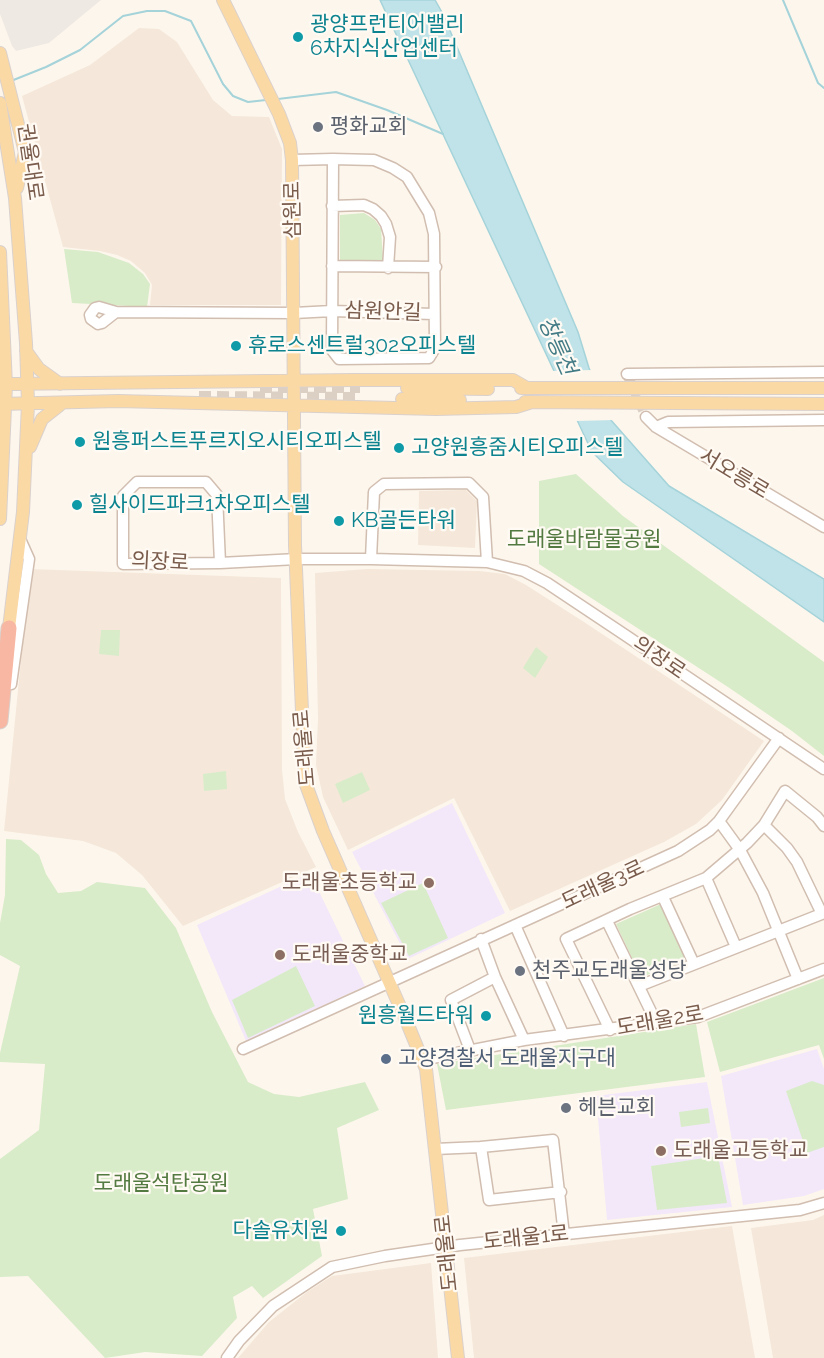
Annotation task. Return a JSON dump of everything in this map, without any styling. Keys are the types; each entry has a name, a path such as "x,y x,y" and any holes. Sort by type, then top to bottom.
{"highway":[{"name":"권율대로","path":"0,721 9,628"}],"main road":[{"name":"삼원로","path":"223,0 290,143 294,400"},
{"path":"0,53 25,152 15,198"},
{"name":"권율대로","path":"1,107 15,198 28,404 20,539 5,611 9,628"},
{"path":"0,252 3,384 0,519"},
{"path":"26,351 42,372 61,384"},
{"path":"3,384 513,380 529,388"},
{"path":"824,388 529,388 360,393 533,402 824,404"},
{"path":"3,404 294,400 475,408 516,407 533,402"},
{"name":"도래울로","path":"294,400 305,782 323,831 426,1070 458,1358"},
{"path":"26,456 42,418 64,402"}],"street":[{"name":"삼원안길","path":"292,160 333,159 374,160 407,177 429,213 434,234 435,348 429,358 339,358 332,350 333,159"},
{"path":"332,206 364,205 381,216 390,237 388,268"},
{"name":"삼원안길","path":"332,266 436,267"},
{"name":"삼원안길","path":"294,313 332,311 434,314"},
{"path":"116,312 294,313"},
{"path":"627,374 824,372"},
{"name":"서오릉로","path":"646,417 656,427 824,527"},
{"path":"656,427 668,422 824,420"},
{"name":"의장로","path":"220,563 217,495 206,482 136,482 123,496 123,564 220,563 297,559 371,559 488,562 524,571 547,583 824,769"},
{"path":"371,559 374,492 384,484 469,483 483,497 488,562"},
{"path":"7,684 11,684 29,559 20,539"},
{"name":"도래울3로","path":"243,1049 390,984 481,939 678,850 710,830 719,821 779,738"},
{"path":"610,1030 566,939 630,909 706,878 740,850 764,825 785,791 817,817 824,826"},
{"path":"719,821 740,850 764,893 798,979"},
{"path":"639,986 823,914 797,862 787,848 764,825"},
{"path":"706,878 736,947"},
{"path":"663,897 694,964"},
{"path":"607,921 656,1022"},
{"path":"515,925 564,1036"},
{"path":"481,939 495,977 525,1040"},
{"name":"도래울2로","path":"423,1060 525,1040 698,1017 824,969"},
{"path":"470,1050 451,1000 495,977"},
{"path":"435,1149 553,1140 561,1192 564,1235"},
{"path":"482,1147 489,1200 561,1192"},
{"name":"도래울1로","path":"227,1358 238,1341 273,1306 332,1267 385,1256 446,1248 800,1210 824,1203"}],"shaded area":[{"path":"0,0 101,0 49,43 16,51 0,14"},
{"path":"139,28 159,29 177,42 213,100 232,116 269,117 282,149 281,305 150,305 152,285 145,273 131,261 100,251 63,247 22,96 90,65"},
{"path":"466,490 477,501 475,548 418,545 419,491"},
{"path":"30,569 281,578 282,769 285,799 298,832 316,867 183,926 142,875 116,853 83,841 4,831"},
{"path":"367,569 479,571 505,574 584,622 764,741 722,800 696,824 664,842 510,911 454,798 348,850 323,797 316,765 318,719 315,573"},
{"name":"도래울초등학교","path":"452,803 505,913 408,959 352,852"},
{"name":"도래울중학교","path":"310,873 365,986 246,1041 197,925"},
{"path":"817,1049 824,1069 824,1189 804,1196 743,1205 721,1076"},
{"name":"도래울고등학교","path":"707,1082 732,1207 607,1220 596,1096"},
{"path":"824,1215 824,1358 773,1358 751,1228 813,1220"},
{"path":"732,1226 755,1358 474,1358 464,1258"},
{"path":"431,1263 438,1358 238,1358 269,1322 307,1292 332,1276"}],"green space":[{"path":"364,213 375,220 381,229 383,260 340,260 340,215"},
{"path":"64,249 98,252 129,263 143,274 150,284 147,307 72,303"},
{"name":"도래울바람물공원","path":"576,474 623,516 824,662 824,756 728,687 539,564 539,481"},
{"path":"101,630 120,630 119,656 99,654"},
{"path":"536,647 548,657 535,678 523,668"},
{"path":"226,771 227,789 204,791 203,774"},
{"path":"362,772 370,790 343,803 335,784"},
{"name":"도래울석탄공원","path":"6,839 21,840 39,855 46,874 58,893 81,891 97,882 145,888 176,928 212,1012 248,1082 274,1094 299,1097 365,1082 379,1110 337,1128 348,1199 313,1209 322,1256 263,1298 252,1286 233,1297 237,1318 202,1356 145,1352 105,1358 28,1276 0,1277 0,1159 39,1130 45,1064 0,1062 0,1053 20,966 0,955 0,923 5,895"},
{"path":"423,883 448,938 409,956 381,903"},
{"path":"661,904 686,961 641,977 616,924"},
{"path":"296,966 315,1006 248,1038 232,1000"},
{"path":"824,978 824,1059 819,1045 720,1072 707,1022"},
{"path":"696,1024 705,1077 446,1110 437,1064"},
{"path":"812,1081 824,1085 824,1147 807,1153 786,1091"},
{"path":"708,1108 710,1123 681,1127 679,1112"},
{"path":"718,1156 727,1203 657,1210 651,1166"}],"water":[{"name":"창릉천","path":"380,0 435,0 443,14 578,332 589,368 610,419 669,486 824,579 824,622 623,482 592,452"}],"pier":[{"path":"593,370 612,418 615,420 575,421 551,371"}],"waterway":[{"path":"783,0 818,83 824,88"},
{"path":"11,81 80,50 123,16 147,11 165,11 191,21 223,84 233,96 248,102 266,100"},
{"path":"278,99 336,92 387,110 443,134"}],"tunnel":[{"path":"627,374 646,417"},
{"path":"260,387 360,387"},
{"path":"199,397 360,398"}],"place":[{"name":"광양프런티어밸리 6차지식산업센터","path":"298,37"},
{"name":"평화교회","path":"318,127"},
{"name":"휴로스센트럴302오피스텔","path":"236,346"},
{"name":"원흥퍼스트푸르지오시티오피스텔","path":"80,442"},
{"name":"고양원흥줌시티오피스텔","path":"399,448"},
{"name":"힐사이드파크1차오피스텔","path":"77,505"},
{"name":"KB골든타워","path":"339,521"},
{"name":"도래울초등학교","path":"429,883"},
{"name":"도래울중학교","path":"280,955"},
{"name":"천주교도래울성당","path":"520,971"},
{"name":"원흥월드타워","path":"486,1016"},
{"name":"고양경찰서 도래울지구대","path":"386,1059"},
{"name":"헤븐교회","path":"566,1108"},
{"name":"도래울고등학교","path":"661,1151"},
{"name":"다솔유치원","path":"341,1231"}]}
